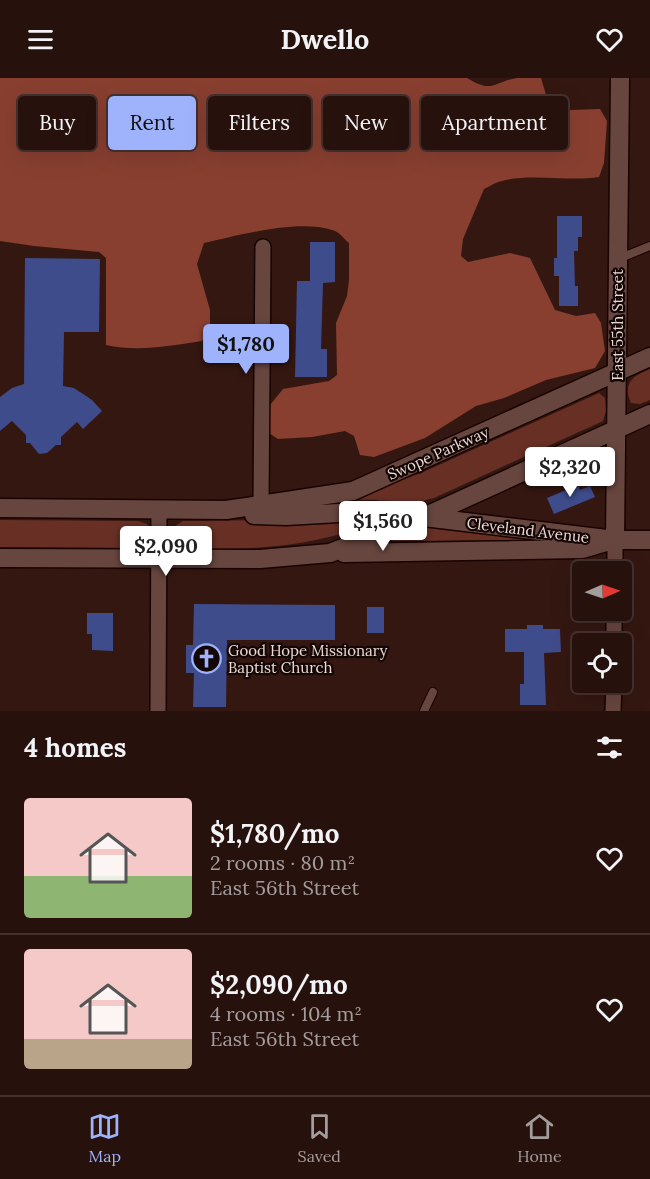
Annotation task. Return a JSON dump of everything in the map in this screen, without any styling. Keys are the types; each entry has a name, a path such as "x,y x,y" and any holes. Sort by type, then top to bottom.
{"main road":[{"name":"East 55th Street","path":"615,540 620,78"},
{"name":"Swope Parkway","path":"0,508 226,510 353,491 650,357"},
{"path":"0,558 260,559 330,553 424,517 650,414"},
{"name":"Cleveland Avenue","path":"226,510 255,515 286,516 374,511 615,540 650,540"},
{"name":"Cleveland Avenue","path":"330,553 582,549 615,540"}],"street":[{"path":"261,504 263,247"},
{"path":"158,711 159,509"},
{"name":"East 55th Street","path":"615,540 615,561"},
{"path":"613,711 614,693"}],"lane":[{"path":"618,259 650,246"},
{"path":"423,711 433,692"}],"shaded area":[{"path":"0,78 467,78 482,85 493,86 517,78 541,78 546,96 421,96 421,150 568,150 568,110 600,109 607,121 604,163 599,177 513,179 498,182 484,189 463,239 461,256 468,262 510,253 530,258 555,310 576,316 595,313 601,323 605,351 595,368 546,380 504,398 476,406 425,438 374,457 360,455 354,436 345,431 312,437 278,439 269,433 270,405 283,389 329,381 337,375 336,323 347,296 349,243 335,231 321,227 288,227 252,232 204,243 197,264 210,310 210,332 202,341 142,348 106,345 106,258 99,252 0,241"},
{"path":"650,369 650,400 640,404 631,403 628,390 631,381"},
{"path":"599,393 605,398 606,411 603,421 434,498 417,502 347,499 421,473"},
{"path":"384,519 369,526 313,541 271,547 186,549 180,548 175,542 175,526 183,521"},
{"path":"0,520 138,521 147,524 149,528 148,543 142,548 0,547"},
{"path":"422,524 530,538 528,540 384,541"}],"building":[{"path":"557,216 582,216 582,237 578,237 578,251 574,251 578,306 559,306 559,276 554,276 554,258 557,258"},
{"path":"310,242 335,242 335,282 323,283 321,349 327,349 327,377 295,377 297,281 310,281"},
{"path":"25,258 100,259 99,332 64,332 63,386 74,388 92,400 102,411 83,429 77,422 61,437 61,445 56,445 47,453 39,454 30,443 26,443 26,435 12,421 0,431 0,397 12,388 24,384"},
{"path":"578,485 580,490 590,486 595,497 554,514 547,498"},
{"path":"194,604 335,605 335,640 227,640 226,707 193,707 194,673 186,673 186,645 193,645"},
{"path":"367,607 384,607 384,633 367,633"},
{"path":"87,613 113,613 113,651 92,650 92,634 87,634"},
{"path":"527,625 543,625 543,629 560,629 561,652 544,653 546,705 520,705 520,684 524,684 524,652 505,652 505,629 527,629"}],"place":[{"name":"Good Hope Missionary Baptist Church","path":"207,659"}]}
